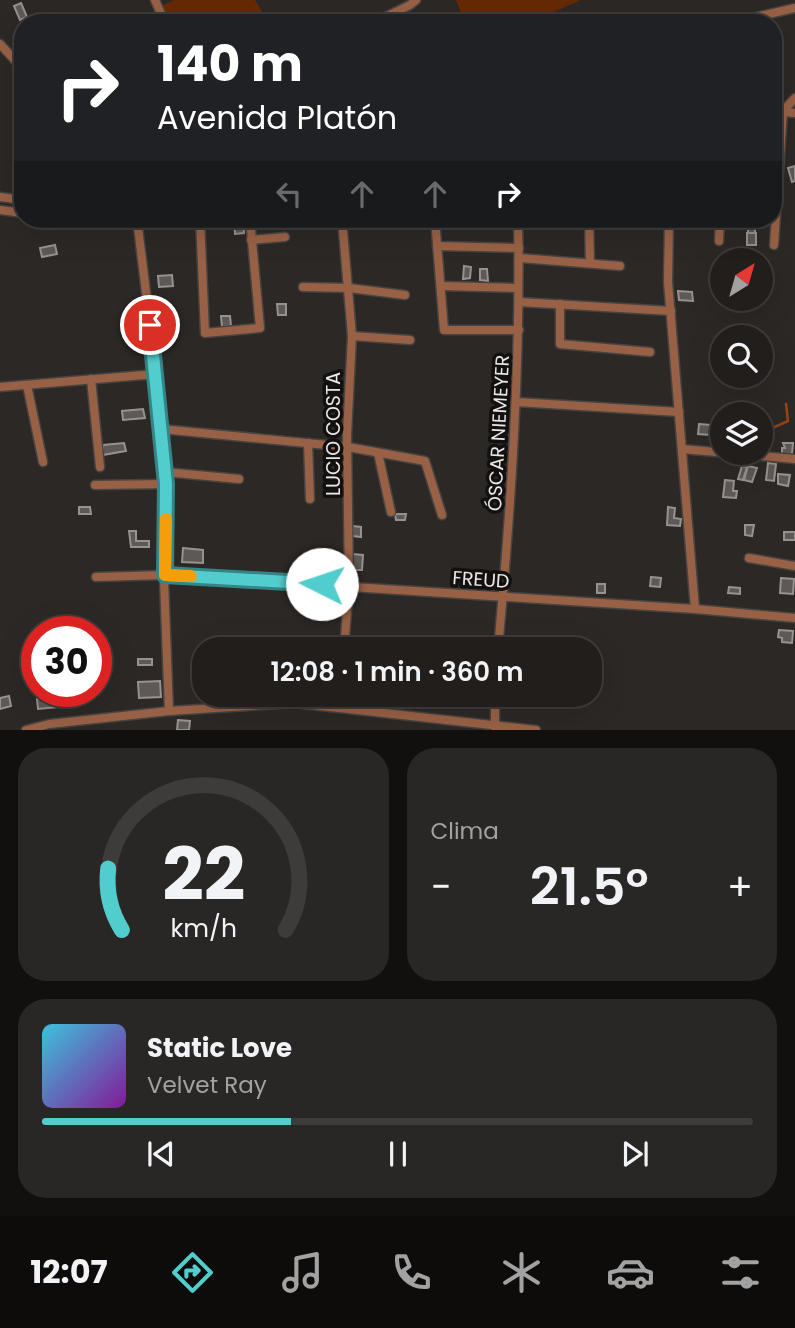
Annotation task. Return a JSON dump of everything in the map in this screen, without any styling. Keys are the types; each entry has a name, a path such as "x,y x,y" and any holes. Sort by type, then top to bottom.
{"street":[{"path":"392,14 416,0"},
{"path":"0,44 14,59"},
{"path":"138,228 166,484 165,575 169,711"},
{"path":"200,228 205,333 260,328 250,228"},
{"name":"LUCIO COSTA","path":"343,228 352,336 348,447 349,586 345,637"},
{"path":"436,228 444,330 519,330"},
{"name":"ÓSCAR NIEMEYER","path":"499,637 516,402 518,228"},
{"path":"589,228 590,263"},
{"path":"670,228 668,282 695,609"},
{"path":"719,241 720,228"},
{"path":"774,246 775,228"},
{"path":"251,240 285,237"},
{"path":"437,246 519,248"},
{"path":"520,258 620,266"},
{"path":"440,286 518,288"},
{"path":"303,287 349,288 405,295"},
{"path":"519,302 671,311"},
{"path":"559,304 560,344 650,352"},
{"path":"352,336 411,340"},
{"path":"0,387 156,374"},
{"path":"91,379 100,467"},
{"path":"27,385 43,462"},
{"path":"516,402 679,412"},
{"path":"161,429 348,447 422,460 427,463 442,515"},
{"path":"308,443 310,499"},
{"path":"682,449 795,459"},
{"path":"378,453 391,512"},
{"path":"165,472 239,479"},
{"path":"95,485 166,484"},
{"path":"749,558 795,566"},
{"name":"FREUD","path":"96,577 165,575 695,609 795,618"},
{"path":"26,730 49,724 169,711 293,703 536,730"},
{"path":"495,707 495,727"}],"shaded area":[{"path":"174,0 255,0 264,14 160,14 157,8"},
{"path":"456,0 581,0 549,14 461,14"}],"building":[{"path":"21,3 26,14 17,14 14,6"},
{"path":"795,166 795,181 792,182 788,168"},
{"path":"235,228 244,228 244,233 235,234"},
{"path":"748,228 755,228 755,233 748,233"},
{"path":"747,233 756,233 756,245 747,245"},
{"path":"55,245 57,254 42,257 40,248"},
{"path":"464,266 471,267 470,278 463,279"},
{"path":"480,269 487,269 488,281 480,280"},
{"path":"172,275 173,286 159,287 158,276"},
{"path":"678,291 692,292 693,301 679,300"},
{"path":"277,304 286,304 286,315 278,315"},
{"path":"221,316 230,316 231,326 222,327"},
{"path":"143,409 145,418 123,420 122,411"},
{"path":"699,424 710,425 710,435 698,434"},
{"path":"124,443 126,451 103,455 103,445"},
{"path":"783,443 793,443 792,454 782,454 782,448 785,448"},
{"path":"776,464 774,481 766,480 768,465"},
{"path":"742,466 747,467 743,480 738,479"},
{"path":"748,466 757,468 752,482 744,480"},
{"path":"778,474 790,475 788,486 778,484"},
{"path":"725,480 734,481 733,491 737,491 736,498 723,497"},
{"path":"79,507 90,507 91,514 79,514"},
{"path":"668,507 675,508 674,518 681,519 680,526 667,525"},
{"path":"395,514 406,514 405,520 396,520"},
{"path":"745,525 754,525 752,536 745,535"},
{"path":"353,526 361,527 361,537 353,536"},
{"path":"129,531 136,531 136,541 149,541 149,547 131,547"},
{"path":"784,532 795,532 795,540 784,540"},
{"path":"183,548 203,550 203,563 182,562"},
{"path":"352,554 363,555 362,570 351,570"},
{"path":"651,577 661,578 660,587 650,586"},
{"path":"781,578 794,579 793,594 780,593"},
{"path":"597,584 605,584 605,593 597,593"},
{"path":"729,587 740,588 740,594 728,593"},
{"path":"779,630 793,631 792,643 782,642 782,638 778,637"},
{"path":"138,659 152,659 152,665 138,665"},
{"path":"160,681 161,697 139,698 138,682"},
{"path":"9,696 11,706 0,709 0,698"},
{"path":"178,720 190,721 189,730 177,730"}],"waterway":[{"path":"773,428 788,421 786,404"}],"slow traffic":[{"path":"166,519 165,575 191,576"}],"route":[{"path":"150,325 166,484 165,575 322,584"}]}
